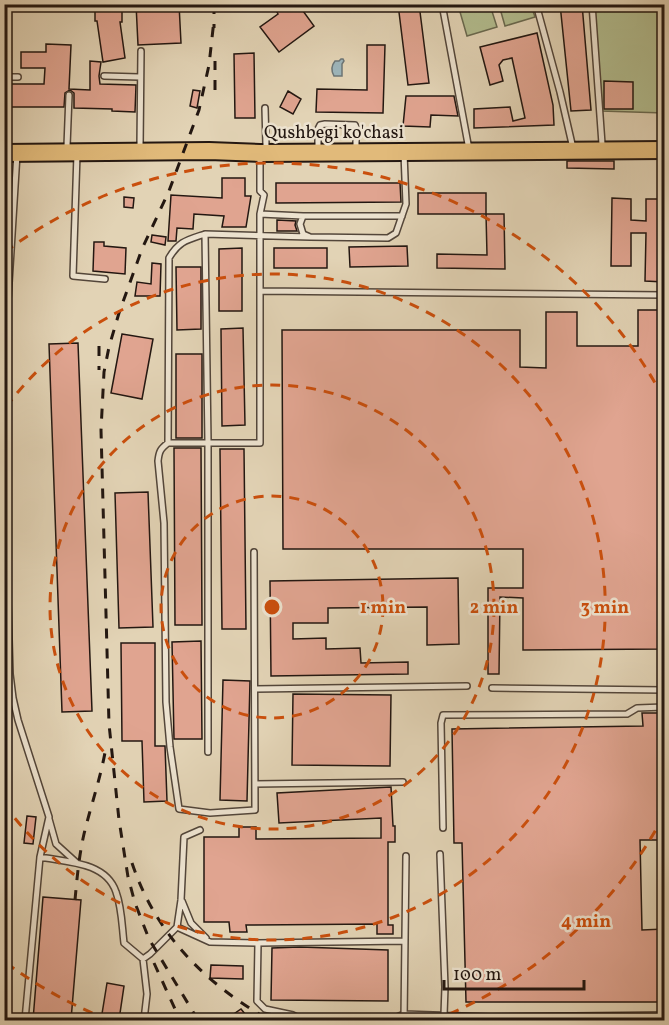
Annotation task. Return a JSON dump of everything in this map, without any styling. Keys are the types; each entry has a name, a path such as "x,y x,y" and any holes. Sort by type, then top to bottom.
{"main road":[{"name":"Qushbegi ko'chasi","path":"72,149 140,146 404,152 548,147 572,144 664,143"},
{"name":"Qushbegi ko'chasi","path":"11,149 209,151 318,145 468,144 664,150"}],"lane":[{"path":"442,4 468,144"},
{"path":"536,4 572,144"},
{"path":"592,4 602,144"},
{"path":"140,146 141,51"},
{"path":"104,76 140,77"},
{"path":"4,77 18,77"},
{"path":"69,95 72,149 73,276 105,279"},
{"path":"254,552 255,810 210,813 179,809 166,702 164,523 158,461 160,448 168,443 260,443 260,214 264,195 260,191 265,108"},
{"path":"4,313 11,149"},
{"path":"168,443 169,258 176,246 205,234 388,238 396,233 406,204 404,152"},
{"path":"260,214 402,216"},
{"path":"303,216 301,231 310,237"},
{"path":"205,234 208,753"},
{"path":"260,291 664,295"},
{"path":"4,465 10,674 13,698 56,844 78,864"},
{"path":"255,689 467,686"},
{"path":"492,688 664,690"},
{"path":"443,828 441,723 443,714 627,714 637,708 664,706"},
{"path":"255,783 403,782"},
{"path":"25,1020 40,857 49,817"},
{"path":"143,959 177,927 181,900 184,837 200,830"},
{"path":"440,854 444,1016"},
{"path":"404,1017 406,856"},
{"path":"40,857 78,864 102,872 113,884 118,898 124,943 143,959 147,994 144,1020"},
{"path":"181,900 191,923 210,942"},
{"path":"177,927 210,942 405,941"},
{"path":"258,943 257,1001 265,1009 293,1015 303,1020"},
{"path":"390,1020 404,1017 444,1016 664,1015"}],"green space":[{"path":"458,5 490,5 497,27 467,36"},
{"path":"499,5 531,5 535,17 505,26"},
{"path":"594,5 664,5 664,113 601,111"}],"water":[{"path":"341,59 344,61 342,76 334,76 333,65 335,61"}],"building":[{"path":"95,4 122,4 122,22 120,22 125,58 103,62 97,21 95,21"},
{"path":"136,4 179,4 181,43 138,45"},
{"path":"284,4 298,4 314,26 279,52 260,27 278,14 276,10"},
{"path":"398,4 419,4 429,83 408,85"},
{"path":"560,4 582,4 591,110 571,111"},
{"path":"537,33 553,105 554,125 474,128 474,109 510,107 513,121 525,118 512,58 503,60 499,65 503,81 490,85 480,47"},
{"path":"46,44 71,45 69,89 90,90 90,61 101,62 100,84 136,85 135,112 74,108 74,93 70,90 65,93 64,107 4,107 4,84 44,84 45,68 21,68 21,52 46,52"},
{"path":"367,45 385,45 383,113 316,112 317,89 367,90"},
{"path":"254,53 255,118 235,118 234,54"},
{"path":"604,81 633,82 633,109 604,109"},
{"path":"193,90 200,91 197,108 190,106"},
{"path":"288,91 301,99 293,114 280,107"},
{"path":"406,96 454,96 458,116 431,115 430,127 403,126"},
{"path":"567,161 614,161 614,169 567,168"},
{"path":"222,178 245,178 245,196 251,196 246,227 222,227 224,216 194,214 193,229 177,228 176,241 168,241 171,195 222,198"},
{"path":"276,183 400,183 401,202 276,203"},
{"path":"418,193 486,193 486,214 418,214"},
{"path":"124,197 134,198 133,208 124,207"},
{"path":"612,198 631,199 631,220 646,221 646,199 664,199 664,282 645,281 646,233 631,233 631,266 611,266"},
{"path":"486,214 504,214 505,269 437,268 437,254 487,255"},
{"path":"277,220 296,221 297,231 277,231"},
{"path":"152,235 166,237 165,245 151,242"},
{"path":"94,242 104,242 104,246 126,248 125,274 93,271"},
{"path":"407,246 408,266 350,267 349,247"},
{"path":"242,248 242,311 219,311 219,249"},
{"path":"274,248 327,248 327,268 274,268"},
{"path":"152,263 161,264 160,296 135,296 137,282 151,284"},
{"path":"176,267 201,267 201,329 177,330"},
{"path":"638,310 664,310 664,649 523,650 523,598 500,597 499,674 488,674 488,588 523,588 523,549 283,549 282,330 520,330 520,367 546,368 546,312 577,312 577,346 638,346"},
{"path":"243,328 245,425 222,426 221,329"},
{"path":"122,334 153,339 142,399 111,393"},
{"path":"78,343 92,711 62,712 49,344"},
{"path":"176,354 202,354 202,438 176,438"},
{"path":"174,448 201,448 202,625 175,625"},
{"path":"220,449 244,449 246,629 222,629"},
{"path":"148,492 153,627 119,628 115,493"},
{"path":"458,578 459,644 427,645 427,607 328,608 328,623 293,623 293,639 326,638 326,649 360,648 361,663 408,662 408,674 271,676 270,581"},
{"path":"201,641 202,739 174,739 172,642"},
{"path":"121,643 155,643 155,746 165,746 167,801 144,802 142,741 122,741"},
{"path":"223,680 250,681 247,801 220,800"},
{"path":"293,694 391,695 390,766 292,765"},
{"path":"642,713 664,713 664,840 640,840 642,930 664,929 664,1002 466,1002 462,843 454,843 452,729 643,726"},
{"path":"391,787 395,842 388,842 388,925 393,925 393,934 377,934 377,924 246,925 247,932 230,932 229,922 204,922 204,837 239,837 239,827 256,827 256,839 381,838 381,818 279,823 277,793"},
{"path":"27,816 36,817 33,844 24,843"},
{"path":"43,897 81,900 71,1020 33,1020"},
{"path":"272,948 388,950 388,1001 271,1000"},
{"path":"211,965 243,966 243,979 210,978"},
{"path":"107,983 124,986 119,1020 101,1020"},
{"path":"241,1009 250,1020 225,1020"}],"railway":[{"path":"214,4 214,28"},
{"path":"198,1020 149,939 128,877 119,820 109,724 101,430 104,372 109,347 142,249 169,191 199,110 209,65 214,20"},
{"path":"215,61 215,90"},
{"path":"99,346 99,370"},
{"path":"75,900 82,842 106,747"},
{"path":"132,863 155,913 169,935 186,955 224,990 269,1020"},
{"path":"154,963 180,1020"}]}
